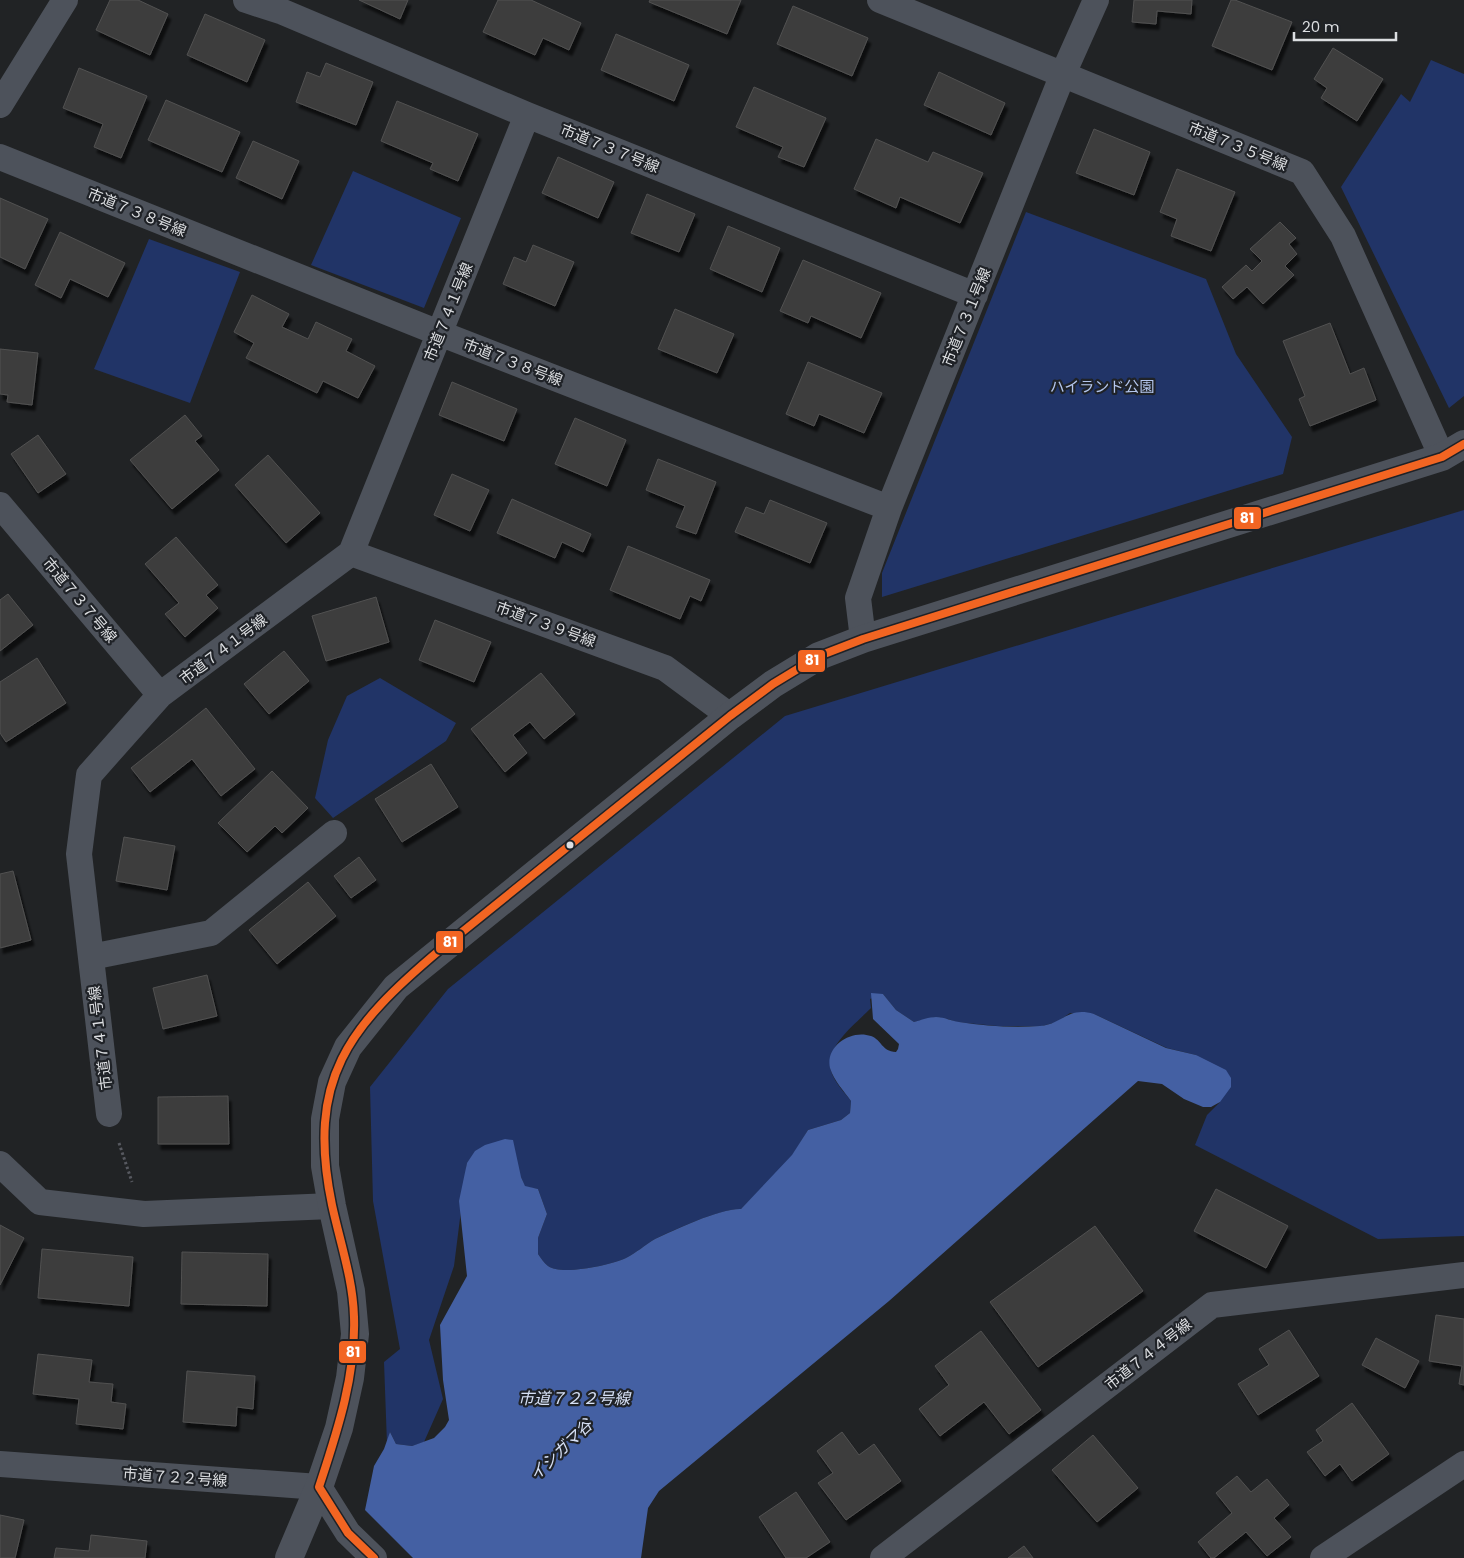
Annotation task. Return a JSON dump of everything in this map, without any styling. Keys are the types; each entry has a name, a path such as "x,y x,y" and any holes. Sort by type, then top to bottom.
{"street":[{"path":"0,106 65,0"},
{"name":"市道７３７号線","path":"246,0 285,6 527,115 975,295"},
{"name":"市道７３５号線","path":"880,0 1302,172 1342,236 1453,450"},
{"name":"市道７３１号線","path":"863,639 858,598 889,508 1063,74 1096,0"},
{"name":"市道７４１号線","path":"109,1114 79,854 89,775 160,695 351,553 527,115"},
{"name":"市道７３８号線","path":"0,156 440,333 889,508"},
{"path":"289,1558 319,1488 338,1428 350,1378 355,1334 351,1291 325,1166 325,1119 332,1082 348,1047 396,987 730,716 773,684 818,656 863,639 1453,450"},
{"name":"市道７３７号線","path":"0,505 160,695"},
{"name":"市道７３９号線","path":"351,553 665,668 730,716"},
{"path":"91,957 211,933 334,833"},
{"path":"0,1164 40,1202 144,1214 332,1206"},
{"name":"市道７４４号線","path":"883,1558 1212,1305 1464,1275"},
{"name":"市道７２２号線","path":"0,1464 319,1488"},
{"path":"1323,1558 1464,1464"},
{"path":"319,1488 348,1533 374,1558"}],"path":[{"path":"109,1114 144,1214"}],"green space":[{"path":"1431,60 1464,74 1464,396 1449,408 1341,187 1401,94 1410,102"},
{"path":"353,171 461,218 424,308 311,265"},
{"name":"ハイランド公園","path":"1026,212 1206,279 1236,354 1292,437 1283,474 882,597 882,573"},
{"path":"149,239 240,272 190,403 94,369"},
{"path":"1464,510 1464,1236 1378,1239 1195,1145 1207,1115 1220,1102 1196,1055 1167,1048 1094,1014 1070,1013 1057,1022 1042,1026 997,1026 956,1022 936,1017 914,1022 896,1010 883,994 870,999 871,1008 841,1038 831,1056 830,1066 833,1076 851,1101 850,1113 841,1120 808,1130 776,1182 756,1194 741,1209 722,1212 685,1225 655,1239 626,1258 609,1264 574,1270 554,1269 548,1266 538,1254 538,1238 547,1214 538,1189 525,1187 521,1177 467,1163 454,1266 429,1340 443,1399 424,1442 412,1446 396,1444 390,1432 387,1444 384,1362 400,1349 373,1201 370,1087 448,989 785,716"},
{"path":"380,678 456,723 446,741 333,818 315,798 328,740 347,696"}],"water":[{"name":"市道７２２号線","path":"871,993 883,994 896,1010 914,1022 936,1017 979,1025 1030,1027 1048,1025 1078,1012 1094,1014 1166,1048 1196,1055 1226,1070 1231,1078 1231,1087 1220,1102 1211,1107 1203,1107 1184,1099 1162,1084 1138,1081 889,1301 659,1491 648,1508 641,1558 413,1558 365,1510 374,1466 384,1449 390,1432 396,1444 412,1446 434,1438 449,1420 443,1380 440,1325 467,1276 459,1201 467,1163 475,1151 485,1145 505,1139 513,1140 521,1177 525,1186 538,1189 547,1214 538,1238 538,1254 548,1266 554,1269 574,1270 609,1264 626,1258 655,1239 685,1225 722,1212 741,1209 792,1155 808,1130 841,1120 850,1113 851,1101 837,1082 830,1068 831,1053 841,1041 855,1035 871,1036 884,1048 891,1051 896,1052 899,1044 873,1019"}],"building":[{"path":"110,0 138,0 168,14 150,55 96,30"},
{"path":"359,0 408,0 400,19"},
{"path":"498,0 531,0 581,23 569,50 543,38 535,55 483,32"},
{"path":"650,0 741,0 727,34 649,2"},
{"path":"1134,0 1192,0 1191,14 1157,11 1156,24 1132,22"},
{"path":"1231,0 1292,22 1272,70 1212,46"},
{"path":"793,6 868,38 852,76 777,44"},
{"path":"205,14 265,40 247,82 187,55"},
{"path":"616,34 689,65 674,101 601,70"},
{"path":"1333,48 1383,79 1357,121 1321,98 1327,88 1314,79"},
{"path":"326,63 373,82 356,125 296,102 307,72 320,77"},
{"path":"79,68 147,96 121,158 94,147 103,124 63,108"},
{"path":"939,72 1005,103 991,135 924,105"},
{"path":"754,87 826,118 804,167 778,157 783,147 736,127"},
{"path":"166,100 240,132 222,172 148,140"},
{"path":"397,101 478,134 458,181 430,169 433,163 381,141"},
{"path":"1094,129 1150,152 1134,195 1076,173"},
{"path":"876,139 928,162 933,152 983,173 960,223 900,197 896,208 854,189"},
{"path":"253,141 299,161 282,199 236,178"},
{"path":"558,157 614,182 598,218 542,193"},
{"path":"1177,169 1235,192 1211,251 1171,236 1177,219 1160,212"},
{"path":"647,194 695,214 679,252 631,233"},
{"path":"0,198 48,219 25,269 0,257"},
{"path":"1280,222 1296,238 1289,244 1297,254 1285,266 1294,275 1263,304 1247,287 1233,299 1222,287 1246,265 1252,271 1262,261 1250,249"},
{"path":"728,226 780,248 762,292 710,269"},
{"path":"60,232 125,263 108,297 70,279 61,298 35,285"},
{"path":"533,245 574,262 555,306 503,284 514,257 526,262"},
{"path":"803,260 881,293 861,338 811,316 808,323 780,311"},
{"path":"252,295 289,314 282,327 308,339 316,322 352,339 346,351 375,366 358,398 323,381 317,393 246,358 254,343 234,332"},
{"path":"675,309 734,334 717,373 658,349"},
{"path":"1330,323 1350,374 1364,368 1376,400 1310,426 1299,399 1305,396 1283,341"},
{"path":"0,349 38,353 32,405 7,402 8,395 0,394"},
{"path":"808,362 882,393 864,433 819,414 814,426 786,414"},
{"path":"452,382 517,409 504,441 439,415"},
{"path":"185,415 202,436 195,441 219,470 172,509 130,460"},
{"path":"575,418 626,440 607,486 555,464"},
{"path":"38,435 66,474 38,493 11,454"},
{"path":"268,455 320,513 286,543 235,485"},
{"path":"658,459 716,482 696,534 676,527 685,506 646,490"},
{"path":"452,474 489,490 470,531 434,515"},
{"path":"512,499 591,534 583,552 562,542 555,558 497,533"},
{"path":"770,500 827,523 810,563 735,532 746,507 764,514"},
{"path":"176,537 218,585 206,595 218,608 185,637 165,614 179,603 145,564"},
{"path":"628,546 710,580 701,601 690,596 680,619 610,590"},
{"path":"8,594 33,625 0,651 0,600"},
{"path":"376,597 389,642 326,661 312,616"},
{"path":"435,620 491,642 474,682 419,660"},
{"path":"284,651 309,681 269,714 244,684"},
{"path":"37,658 66,703 6,742 0,733 0,682"},
{"path":"541,673 575,714 544,739 530,722 513,735 527,753 505,772 471,729"},
{"path":"206,708 255,769 221,796 192,759 150,792 131,768"},
{"path":"431,764 458,807 402,842 375,799"},
{"path":"272,771 308,808 282,833 275,826 247,852 218,823"},
{"path":"124,837 175,846 167,890 116,881"},
{"path":"359,857 376,880 351,898 334,876"},
{"path":"13,871 31,940 0,948 0,874"},
{"path":"308,882 336,916 277,964 249,930"},
{"path":"207,975 217,1016 163,1029 153,988"},
{"path":"228,1096 229,1144 158,1144 158,1097"},
{"path":"1216,1189 1288,1226 1266,1268 1194,1231"},
{"path":"0,1225 24,1238 0,1285"},
{"path":"1095,1226 1143,1291 1038,1367 990,1302"},
{"path":"42,1249 133,1257 129,1306 38,1298"},
{"path":"182,1252 268,1254 267,1306 181,1304"},
{"path":"1436,1315 1464,1319 1464,1385 1459,1384 1462,1366 1429,1361"},
{"path":"1289,1330 1319,1376 1258,1415 1238,1384 1269,1365 1259,1349"},
{"path":"981,1331 1041,1410 1009,1434 984,1402 940,1436 919,1409 949,1385 935,1366"},
{"path":"1376,1338 1419,1361 1405,1388 1362,1365"},
{"path":"38,1354 92,1360 89,1382 113,1384 111,1402 126,1404 123,1429 76,1424 79,1399 33,1394"},
{"path":"187,1371 255,1376 253,1409 237,1407 236,1426 183,1422"},
{"path":"1352,1403 1389,1454 1352,1481 1340,1464 1325,1476 1307,1452 1323,1441 1316,1430"},
{"path":"842,1432 859,1455 874,1444 901,1481 846,1520 818,1483 833,1473 817,1451"},
{"path":"1093,1435 1138,1488 1097,1522 1052,1470"},
{"path":"1237,1476 1251,1492 1267,1479 1289,1505 1274,1518 1291,1537 1267,1556 1246,1532 1214,1558 1211,1558 1198,1542 1232,1513 1216,1493"},
{"path":"796,1492 830,1542 806,1558 786,1558 759,1517"},
{"path":"0,1515 24,1520 15,1558 0,1558"},
{"path":"91,1535 147,1541 145,1558 54,1558 56,1548 89,1551"},
{"path":"1024,1546 1033,1558 1008,1558"}],"transit line":[{"name":"81","path":"374,1558 348,1533 319,1487 344,1404 349,1382 354,1339 351,1289 332,1205 325,1161 325,1123 331,1089 342,1059 359,1031 381,1004 441,949 730,716 773,684 819,656 863,639 1442,457 1464,444"}],"water label":[{"name":"イシガマ谷","path":"561,1450"}]}
